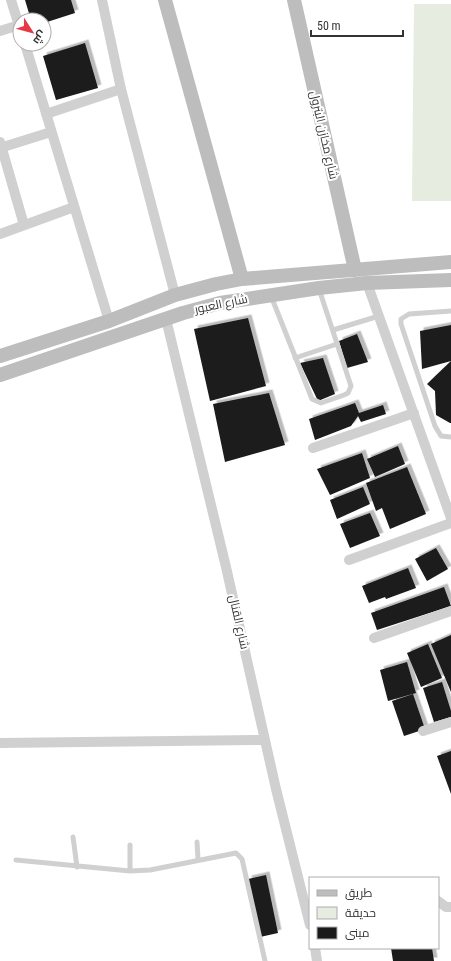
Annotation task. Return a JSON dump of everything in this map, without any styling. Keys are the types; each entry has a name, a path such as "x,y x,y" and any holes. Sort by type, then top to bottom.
{"street":[{"path":"11,0 15,12"},
{"path":"102,0 121,88 174,295"},
{"path":"165,0 242,279"},
{"name":"شارع مخازن البترول","path":"294,0 355,270"},
{"path":"0,31 12,28"},
{"path":"27,52 108,321"},
{"path":"46,114 121,88"},
{"path":"24,225 1,146 51,132"},
{"path":"0,234 74,206"},
{"name":"شارع العبور","path":"0,356 108,321 174,295 216,284 242,279 451,262"},
{"name":"شارع العبور","path":"0,375 166,319 220,303 319,288 367,283 451,280"},
{"path":"367,283 451,518"},
{"name":"شارع القنال","path":"166,319 309,921"},
{"path":"313,448 414,413"},
{"path":"349,560 451,523"},
{"path":"374,638 451,611"},
{"path":"423,731 451,722"},
{"path":"0,743 265,740"},
{"path":"439,902 446,908 451,906"},
{"path":"315,949 317,961"}],"lane":[{"path":"270,295 312,399 317,403 324,403 348,393 351,386 319,288"},
{"path":"451,311 409,314 401,319 401,324 434,426 441,436 451,437"},
{"path":"333,330 379,316"},
{"path":"296,358 337,344"},
{"path":"73,838 77,867"},
{"path":"197,842 198,859"},
{"path":"130,845 130,871"},
{"path":"16,860 130,871 150,870 198,859 236,853 241,856 264,961"}],"green space":[{"path":"414,4 451,4 451,201 412,201"}],"building":[{"path":"25,0 71,0 75,13 52,20 52,12 29,12"},
{"path":"85,43 98,88 56,100 43,56"},
{"path":"248,318 266,386 210,401 194,329"},
{"path":"451,325 451,361 422,369 420,331"},
{"path":"357,334 368,362 347,368 339,341"},
{"path":"323,358 335,394 318,401 300,363"},
{"path":"451,361 450,423 436,415 435,391 427,384"},
{"path":"269,393 285,445 225,462 213,404"},
{"path":"355,403 359,413 383,405 386,414 361,422 358,416 351,426 315,440 309,419"},
{"path":"398,446 405,464 375,477 367,459"},
{"path":"362,453 370,478 330,495 317,469"},
{"path":"407,467 426,514 390,529 382,508 376,511 366,483"},
{"path":"363,487 370,504 337,519 330,500"},
{"path":"370,513 380,536 350,548 340,524"},
{"path":"436,548 448,569 427,581 415,559"},
{"path":"408,568 416,588 386,599 385,597 369,603 362,586"},
{"path":"444,587 451,606 377,630 371,613"},
{"path":"451,635 451,692 431,644"},
{"path":"428,644 442,678 421,687 407,653"},
{"path":"407,662 416,693 388,701 380,670"},
{"path":"442,682 451,711 451,717 434,722 423,688"},
{"path":"413,694 425,729 404,736 392,701"},
{"path":"451,751 451,794 437,756"},
{"path":"266,875 278,933 260,937 248,879"},
{"path":"391,949 432,949 434,961 393,961"}]}
